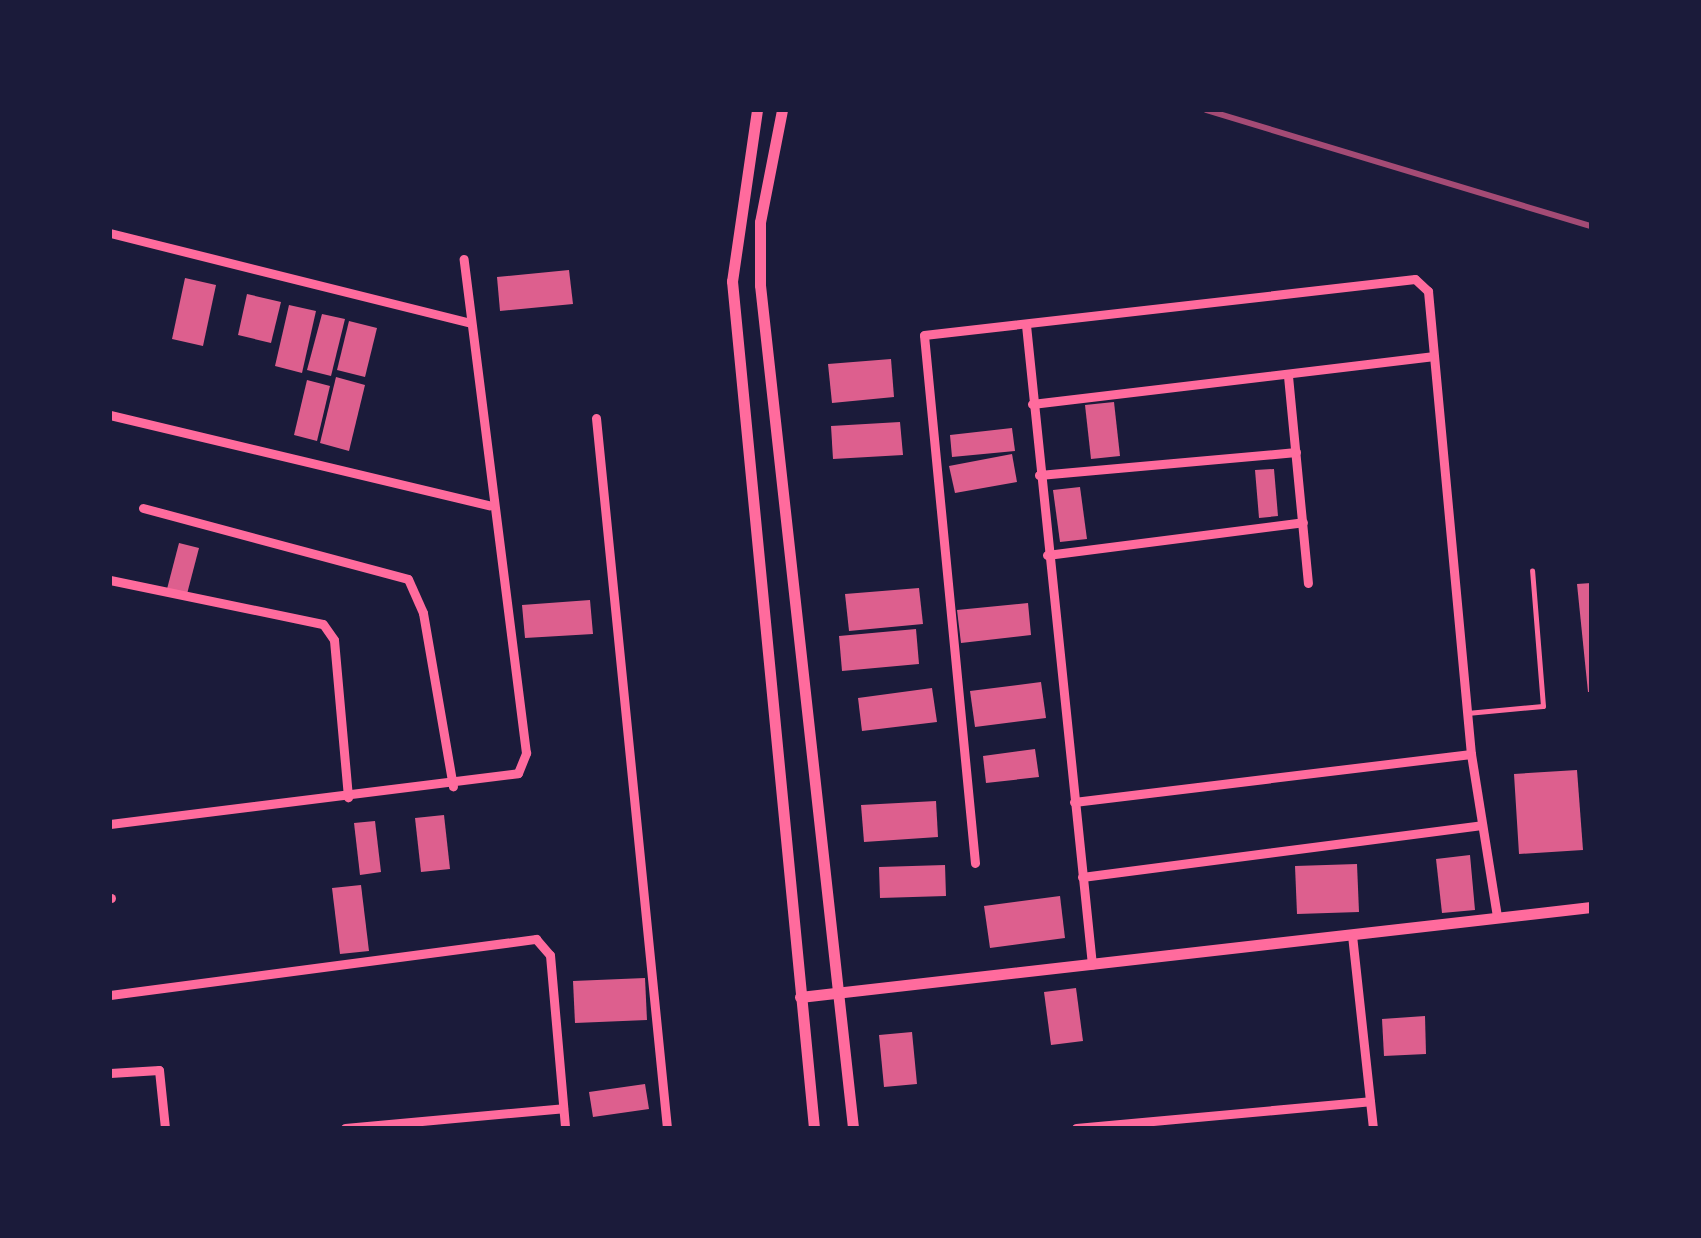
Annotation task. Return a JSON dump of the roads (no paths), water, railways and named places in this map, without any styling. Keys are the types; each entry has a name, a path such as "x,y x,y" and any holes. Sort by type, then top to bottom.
{"street":[{"path":"757,110 732,281 814,1128"},
{"path":"782,110 760,222 760,285 853,1128"},
{"path":"110,233 470,323"},
{"path":"110,824 510,778 526,753 489,506 464,259"},
{"path":"975,864 922,343 936,328 1026,325 1415,280 1428,291 1471,754 1497,916"},
{"path":"1026,325 1046,555 1092,964"},
{"path":"1032,404 1432,356"},
{"path":"1288,376 1308,583"},
{"path":"110,415 489,506"},
{"path":"596,418 667,1128"},
{"path":"1039,475 1296,452"},
{"path":"143,508 408,579 423,613 453,786"},
{"path":"1046,555 1303,522"},
{"path":"110,580 323,624 334,640 348,798"},
{"path":"1074,802 1471,754"},
{"path":"1082,877 1482,824"},
{"path":"800,997 1591,907"},
{"path":"1352,935 1373,1128"},
{"path":"110,995 536,938 550,954 565,1128"},
{"path":"110,1072 160,1070 165,1128"},
{"path":"1076,1128 1370,1100"},
{"path":"345,1128 429,1124 564,1108"}],"lane":[{"path":"1467,713 1543,706 1532,570"}],"railway":[{"path":"1206,110 1591,226"}]}
